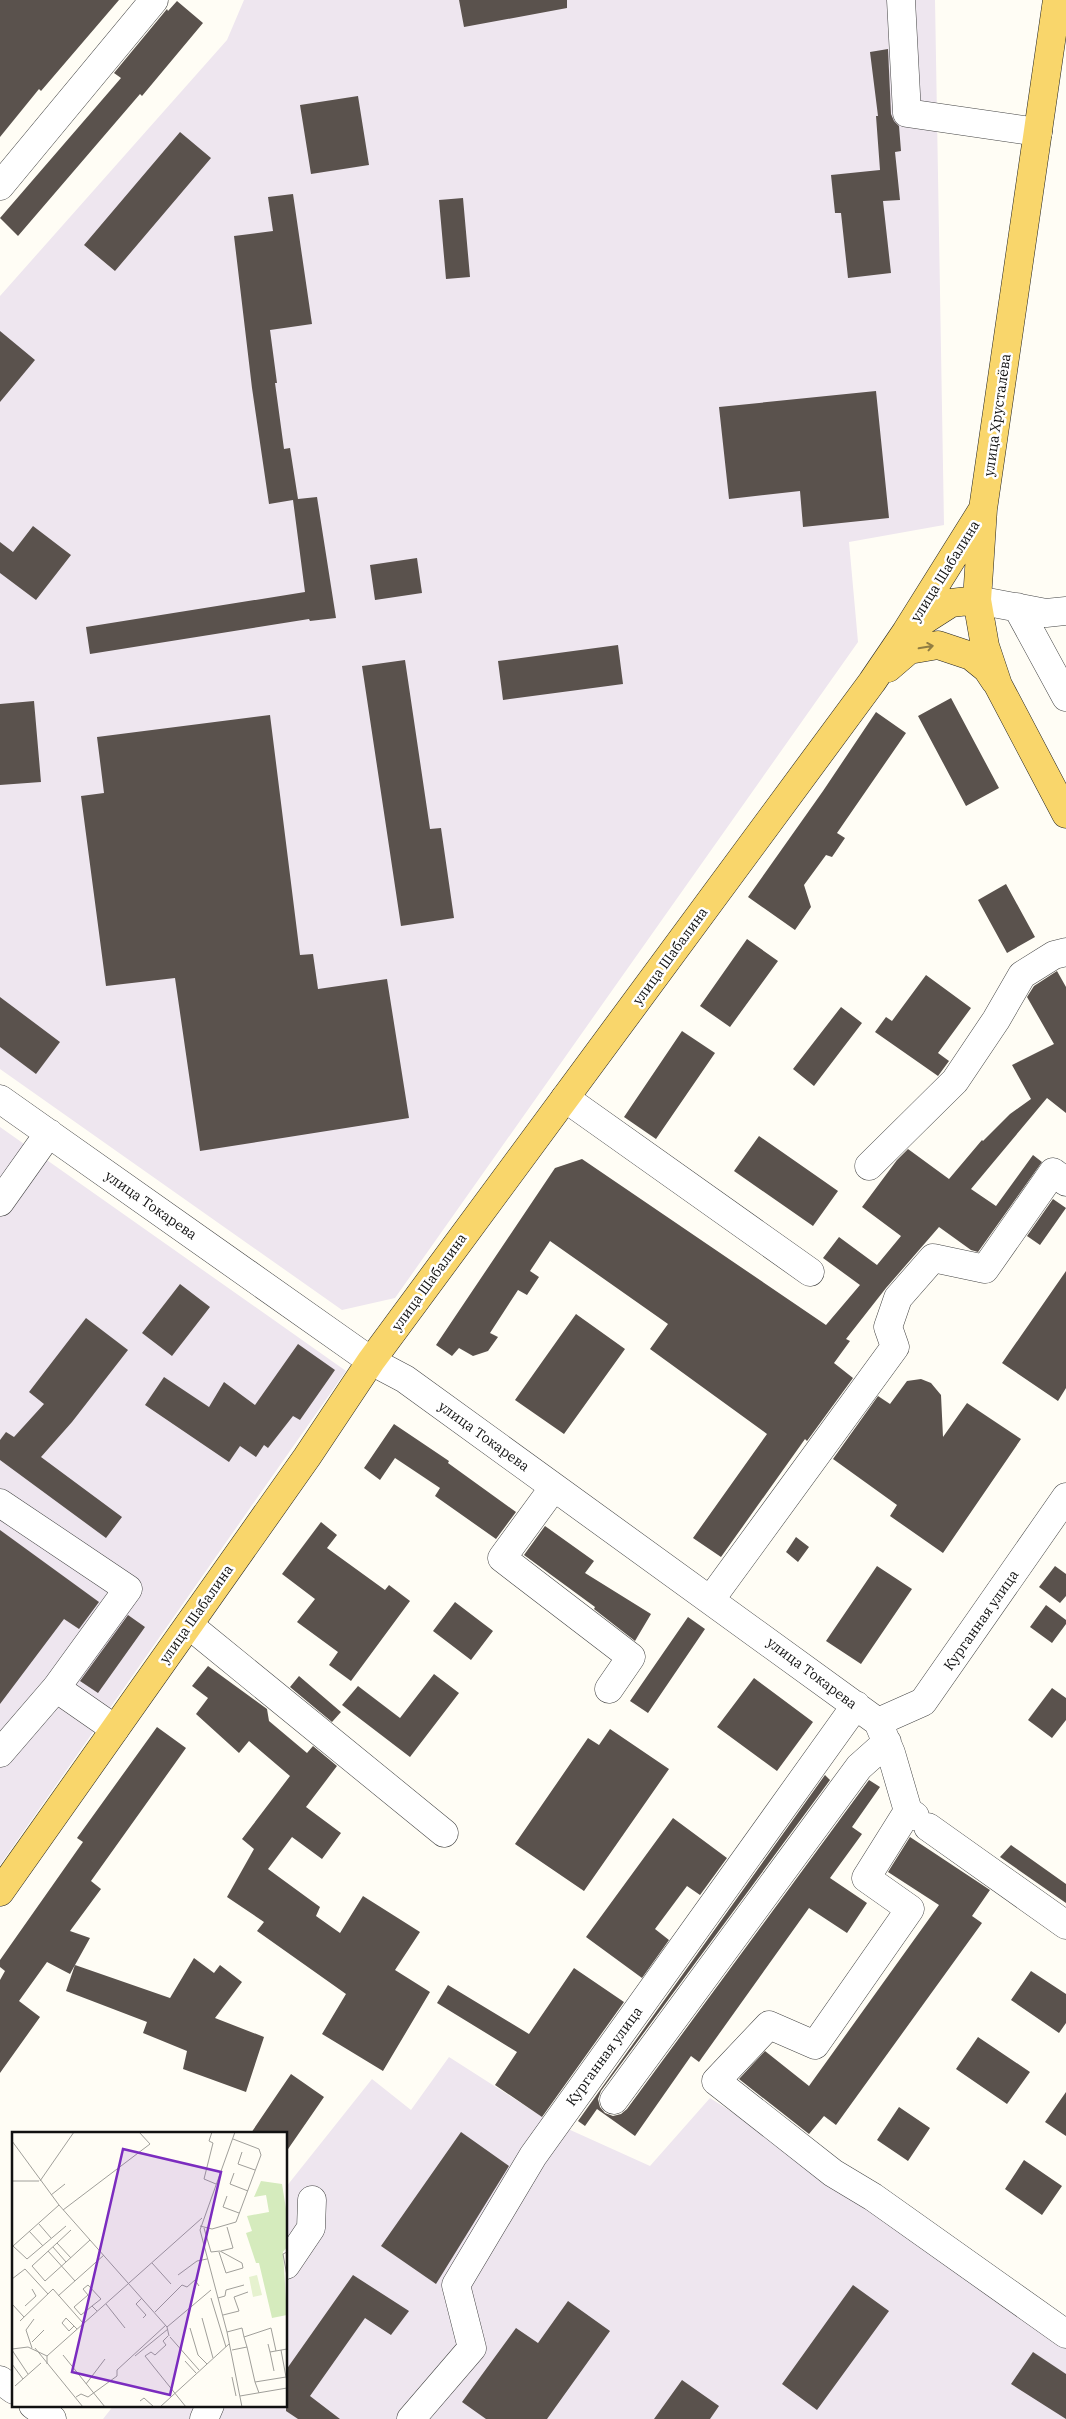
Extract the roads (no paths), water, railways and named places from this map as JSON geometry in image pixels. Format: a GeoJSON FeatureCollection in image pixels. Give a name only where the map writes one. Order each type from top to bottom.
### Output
{"type":"FeatureCollection","features":[{"type":"Feature","properties":{"kind":"main road","name":"улица Хрусталёва"},"geometry":{"type":"LineString","coordinates":[[1057,0],[983,509],[977,600],[985,646],[998,685],[1066,814]]}},
{"type":"Feature","properties":{"kind":"main road","name":"улица Шабалина"},"geometry":{"type":"LineString","coordinates":[[1,1890],[307,1457],[371,1361],[872,682],[906,632],[983,509]]}},
{"type":"Feature","properties":{"kind":"main road","name":"улица Шабалина"},"geometry":{"type":"LineString","coordinates":[[906,632],[951,603],[977,600]]}},
{"type":"Feature","properties":{"kind":"main road","name":"улица Шабалина"},"geometry":{"type":"LineString","coordinates":[[872,682],[909,650],[938,645],[971,656],[987,669],[998,685]]}},
{"type":"Feature","properties":{"kind":"street"},"geometry":{"type":"LineString","coordinates":[[0,186],[154,0]]}},
{"type":"Feature","properties":{"kind":"street"},"geometry":{"type":"LineString","coordinates":[[901,0],[907,113],[1038,132]]}},
{"type":"Feature","properties":{"kind":"street"},"geometry":{"type":"LineString","coordinates":[[977,600],[1046,614],[1066,611]]}},
{"type":"Feature","properties":{"kind":"street"},"geometry":{"type":"LineString","coordinates":[[1018,607],[1066,697]]}},
{"type":"Feature","properties":{"kind":"street"},"geometry":{"type":"LineString","coordinates":[[869,1166],[955,1081],[996,1020],[1022,975],[1054,955],[1066,952]]}},
{"type":"Feature","properties":{"kind":"street"},"geometry":{"type":"LineString","coordinates":[[565,1098],[810,1272]]}},
{"type":"Feature","properties":{"kind":"street","name":"улица Токарева"},"geometry":{"type":"LineString","coordinates":[[0,1099],[371,1361],[405,1378],[856,1706],[883,1732]]}},
{"type":"Feature","properties":{"kind":"street"},"geometry":{"type":"LineString","coordinates":[[0,1202],[49,1133]]}},
{"type":"Feature","properties":{"kind":"street"},"geometry":{"type":"LineString","coordinates":[[711,1599],[894,1347],[888,1327],[898,1298],[934,1258],[985,1268],[1053,1172],[1066,1182]]}},
{"type":"Feature","properties":{"kind":"street"},"geometry":{"type":"LineString","coordinates":[[554,1487],[502,1558],[631,1657],[609,1689]]}},
{"type":"Feature","properties":{"kind":"street","name":"Курганная улица"},"geometry":{"type":"LineString","coordinates":[[614,2100],[860,1767],[883,1732],[924,1702],[1066,1497]]}},
{"type":"Feature","properties":{"kind":"street"},"geometry":{"type":"LineString","coordinates":[[0,1503],[128,1589],[56,1688],[0,1752]]}},
{"type":"Feature","properties":{"kind":"street"},"geometry":{"type":"LineString","coordinates":[[189,1625],[444,1833]]}},
{"type":"Feature","properties":{"kind":"street"},"geometry":{"type":"LineString","coordinates":[[56,1688],[115,1729]]}},
{"type":"Feature","properties":{"kind":"street","name":"Курганная улица"},"geometry":{"type":"LineString","coordinates":[[411,2419],[472,2348],[456,2285],[511,2196],[533,2156],[856,1706]]}},
{"type":"Feature","properties":{"kind":"street"},"geometry":{"type":"LineString","coordinates":[[883,1732],[917,1818],[1066,1924]]}},
{"type":"Feature","properties":{"kind":"street"},"geometry":{"type":"LineString","coordinates":[[917,1818],[866,1878],[910,1909],[814,2045],[769,2025],[716,2080],[833,2173],[873,2197],[1066,2334]]}},
{"type":"Feature","properties":{"kind":"street"},"geometry":{"type":"LineString","coordinates":[[288,2262],[311,2228],[312,2200]]}},
{"type":"Feature","properties":{"kind":"street"},"geometry":{"type":"LineString","coordinates":[[0,2380],[12,2389]]}},
{"type":"Feature","properties":{"kind":"street"},"geometry":{"type":"LineString","coordinates":[[35,2406],[52,2419]]}},
{"type":"Feature","properties":{"kind":"street"},"geometry":{"type":"LineString","coordinates":[[204,2419],[210,2406]]}}]}
